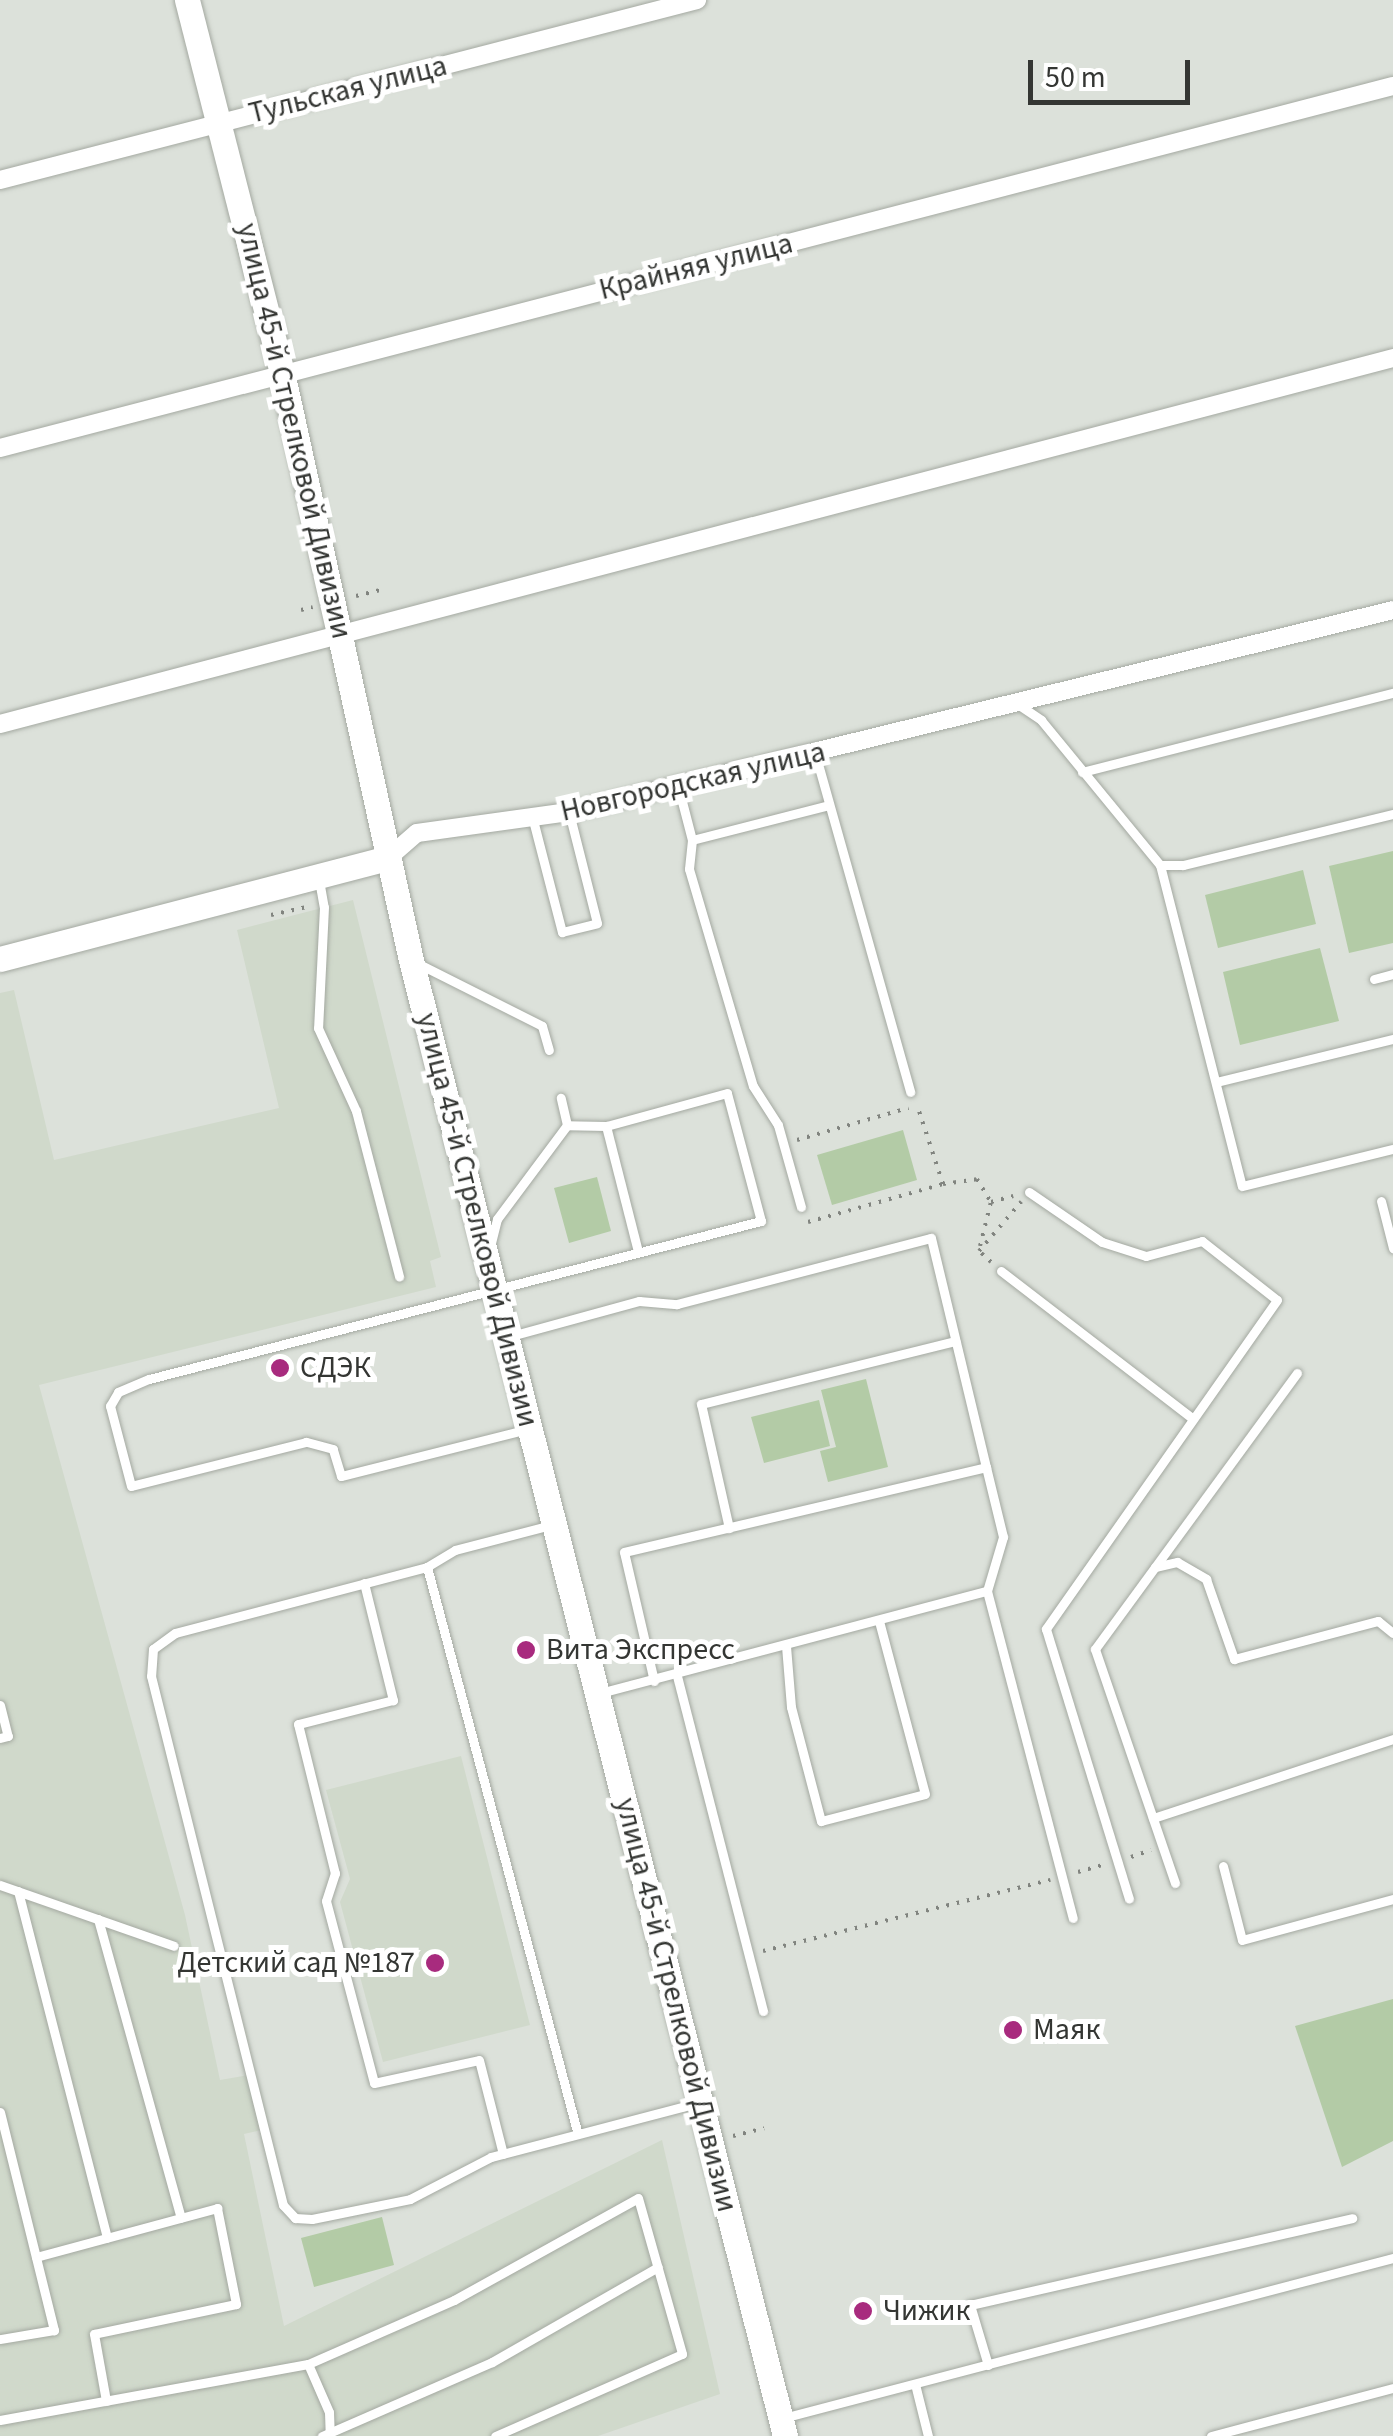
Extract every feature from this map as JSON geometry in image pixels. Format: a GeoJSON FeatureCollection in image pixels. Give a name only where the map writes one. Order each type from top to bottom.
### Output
{"type":"FeatureCollection","features":[{"type":"Feature","properties":{"kind":"main road","name":"улица 45-й Стрелковой Дивизии"},"geometry":{"type":"LineString","coordinates":[[187,0],[282,372],[412,960],[782,2427]]}},
{"type":"Feature","properties":{"kind":"main road","name":"Новгородская улица"},"geometry":{"type":"LineString","coordinates":[[0,959],[321,891],[388,858]]}},
{"type":"Feature","properties":{"kind":"street","name":"Тульская улица"},"geometry":{"type":"LineString","coordinates":[[0,180],[697,0]]}},
{"type":"Feature","properties":{"kind":"street","name":"Крайняя улица"},"geometry":{"type":"LineString","coordinates":[[0,448],[1393,86]]}},
{"type":"Feature","properties":{"kind":"street"},"geometry":{"type":"LineString","coordinates":[[0,724],[1393,358]]}},
{"type":"Feature","properties":{"kind":"street","name":"Новгородская улица"},"geometry":{"type":"LineString","coordinates":[[388,858],[418,833],[569,812],[1393,610]]}},
{"type":"Feature","properties":{"kind":"lane"},"geometry":{"type":"LineString","coordinates":[[1082,772],[1393,694]]}},
{"type":"Feature","properties":{"kind":"lane"},"geometry":{"type":"LineString","coordinates":[[1018,704],[1041,720],[1160,866],[1242,1186],[1393,1149]]}},
{"type":"Feature","properties":{"kind":"lane"},"geometry":{"type":"LineString","coordinates":[[815,753],[910,1092]]}},
{"type":"Feature","properties":{"kind":"lane"},"geometry":{"type":"LineString","coordinates":[[678,786],[692,840],[689,869],[753,1086],[784,1144],[801,1207]]}},
{"type":"Feature","properties":{"kind":"lane"},"geometry":{"type":"LineString","coordinates":[[692,840],[830,805]]}},
{"type":"Feature","properties":{"kind":"lane"},"geometry":{"type":"LineString","coordinates":[[533,820],[562,932],[597,922],[569,812]]}},
{"type":"Feature","properties":{"kind":"lane"},"geometry":{"type":"LineString","coordinates":[[1160,866],[1393,814]]}},
{"type":"Feature","properties":{"kind":"lane"},"geometry":{"type":"LineString","coordinates":[[321,891],[318,1028],[356,1111],[399,1276]]}},
{"type":"Feature","properties":{"kind":"lane"},"geometry":{"type":"LineString","coordinates":[[412,960],[542,1026],[548,1050]]}},
{"type":"Feature","properties":{"kind":"lane"},"geometry":{"type":"LineString","coordinates":[[1374,979],[1393,974]]}},
{"type":"Feature","properties":{"kind":"lane"},"geometry":{"type":"LineString","coordinates":[[1216,1082],[1393,1038]]}},
{"type":"Feature","properties":{"kind":"lane"},"geometry":{"type":"LineString","coordinates":[[530,1428],[341,1476],[333,1449],[306,1442],[131,1486],[110,1406],[118,1392],[149,1379],[762,1221],[727,1094],[606,1126],[566,1125]]}},
{"type":"Feature","properties":{"kind":"lane"},"geometry":{"type":"LineString","coordinates":[[488,1260],[496,1219],[566,1125],[561,1098]]}},
{"type":"Feature","properties":{"kind":"lane"},"geometry":{"type":"LineString","coordinates":[[606,1126],[638,1252]]}},
{"type":"Feature","properties":{"kind":"lane"},"geometry":{"type":"LineString","coordinates":[[1029,1192],[1102,1242],[1146,1256],[1202,1242],[1278,1300],[1046,1628],[1129,1898]]}},
{"type":"Feature","properties":{"kind":"lane"},"geometry":{"type":"LineString","coordinates":[[1380,1201],[1393,1248]]}},
{"type":"Feature","properties":{"kind":"lane"},"geometry":{"type":"LineString","coordinates":[[507,1337],[639,1301],[676,1304],[931,1238],[1003,1537],[986,1591],[1073,1918]]}},
{"type":"Feature","properties":{"kind":"lane"},"geometry":{"type":"LineString","coordinates":[[1001,1272],[1193,1419]]}},
{"type":"Feature","properties":{"kind":"lane"},"geometry":{"type":"LineString","coordinates":[[729,1528],[701,1404],[956,1341]]}},
{"type":"Feature","properties":{"kind":"lane"},"geometry":{"type":"LineString","coordinates":[[1175,1882],[1095,1649],[1297,1373]]}},
{"type":"Feature","properties":{"kind":"lane"},"geometry":{"type":"LineString","coordinates":[[654,1681],[624,1552],[986,1467]]}},
{"type":"Feature","properties":{"kind":"lane"},"geometry":{"type":"LineString","coordinates":[[554,1524],[455,1550],[427,1568],[175,1633],[153,1649],[152,1676],[284,2205],[295,2218],[312,2220],[410,2199],[503,2154],[577,2131],[700,2102]]}},
{"type":"Feature","properties":{"kind":"lane"},"geometry":{"type":"LineString","coordinates":[[1155,1567],[1177,1562],[1206,1579],[1234,1660],[1378,1621],[1393,1634]]}},
{"type":"Feature","properties":{"kind":"lane"},"geometry":{"type":"LineString","coordinates":[[427,1568],[577,2131]]}},
{"type":"Feature","properties":{"kind":"lane"},"geometry":{"type":"LineString","coordinates":[[364,1583],[393,1700],[298,1724],[335,1872],[326,1901],[374,2083],[479,2060],[503,2154]]}},
{"type":"Feature","properties":{"kind":"lane"},"geometry":{"type":"LineString","coordinates":[[597,1694],[677,1676],[986,1591]]}},
{"type":"Feature","properties":{"kind":"lane"},"geometry":{"type":"LineString","coordinates":[[786,1646],[791,1707],[822,1822],[925,1794],[878,1620]]}},
{"type":"Feature","properties":{"kind":"lane"},"geometry":{"type":"LineString","coordinates":[[677,1676],[763,2011]]}},
{"type":"Feature","properties":{"kind":"lane"},"geometry":{"type":"LineString","coordinates":[[0,1705],[8,1736],[0,1738]]}},
{"type":"Feature","properties":{"kind":"lane"},"geometry":{"type":"LineString","coordinates":[[1153,1818],[1393,1739]]}},
{"type":"Feature","properties":{"kind":"lane"},"geometry":{"type":"LineString","coordinates":[[1223,1866],[1242,1940],[1393,1898]]}},
{"type":"Feature","properties":{"kind":"lane"},"geometry":{"type":"LineString","coordinates":[[0,1885],[174,1946]]}},
{"type":"Feature","properties":{"kind":"lane"},"geometry":{"type":"LineString","coordinates":[[18,1891],[107,2238]]}},
{"type":"Feature","properties":{"kind":"lane"},"geometry":{"type":"LineString","coordinates":[[98,1919],[182,2218]]}},
{"type":"Feature","properties":{"kind":"lane"},"geometry":{"type":"LineString","coordinates":[[0,2112],[54,2330],[0,2339]]}},
{"type":"Feature","properties":{"kind":"lane"},"geometry":{"type":"LineString","coordinates":[[0,2420],[308,2364],[454,2300],[638,2198],[682,2354],[495,2436]]}},
{"type":"Feature","properties":{"kind":"lane"},"geometry":{"type":"LineString","coordinates":[[36,2256],[218,2208],[236,2304],[94,2334],[106,2401]]}},
{"type":"Feature","properties":{"kind":"lane"},"geometry":{"type":"LineString","coordinates":[[988,2365],[970,2305],[1352,2218]]}},
{"type":"Feature","properties":{"kind":"lane"},"geometry":{"type":"LineString","coordinates":[[782,2427],[915,2384],[1393,2258]]}},
{"type":"Feature","properties":{"kind":"lane"},"geometry":{"type":"LineString","coordinates":[[308,2364],[329,2412],[327,2435],[492,2362],[658,2267]]}},
{"type":"Feature","properties":{"kind":"lane"},"geometry":{"type":"LineString","coordinates":[[915,2384],[928,2436]]}},
{"type":"Feature","properties":{"kind":"lane"},"geometry":{"type":"LineString","coordinates":[[1211,2436],[1393,2388]]}},
{"type":"Feature","properties":{"kind":"path"},"geometry":{"type":"LineString","coordinates":[[256,918],[321,891]]}},
{"type":"Feature","properties":{"kind":"path"},"geometry":{"type":"LineString","coordinates":[[784,1144],[920,1104],[942,1184]]}},
{"type":"Feature","properties":{"kind":"path"},"geometry":{"type":"LineString","coordinates":[[801,1207],[806,1223],[942,1184],[977,1179],[991,1202],[979,1251]]}},
{"type":"Feature","properties":{"kind":"path"},"geometry":{"type":"LineString","coordinates":[[991,1202],[1029,1192]]}},
{"type":"Feature","properties":{"kind":"path"},"geometry":{"type":"LineString","coordinates":[[979,1251],[1029,1192]]}},
{"type":"Feature","properties":{"kind":"path"},"geometry":{"type":"LineString","coordinates":[[979,1251],[1001,1272]]}},
{"type":"Feature","properties":{"kind":"path"},"geometry":{"type":"LineString","coordinates":[[749,1955],[1062,1876],[1163,1846]]}},
{"type":"Feature","properties":{"kind":"path"},"geometry":{"type":"LineString","coordinates":[[734,2136],[764,2128]]}},
{"type":"Feature","properties":{"kind":"shaded area"},"geometry":{"type":"Polygon","coordinates":[[[353,900],[441,1257],[430,1261],[436,1287],[39,1385],[185,1915],[220,2080],[249,2075],[261,2130],[244,2134],[284,2326],[662,2140],[720,2394],[598,2436],[0,2436],[0,993],[14,990],[54,1160],[279,1108],[237,930],[353,900]]]}},
{"type":"Feature","properties":{"kind":"shaded area","name":"Детский сад №187"},"geometry":{"type":"Polygon","coordinates":[[[461,1756],[530,2025],[383,2062],[340,1902],[350,1879],[326,1790],[461,1756]]]}},
{"type":"Feature","properties":{"kind":"green space"},"geometry":{"type":"Polygon","coordinates":[[[1393,851],[1393,943],[1349,953],[1329,866],[1393,851]]]}},
{"type":"Feature","properties":{"kind":"green space"},"geometry":{"type":"Polygon","coordinates":[[[1303,870],[1316,924],[1218,948],[1205,895],[1303,870]]]}},
{"type":"Feature","properties":{"kind":"green space"},"geometry":{"type":"Polygon","coordinates":[[[1320,948],[1339,1021],[1240,1045],[1223,972],[1320,948]]]}},
{"type":"Feature","properties":{"kind":"green space"},"geometry":{"type":"Polygon","coordinates":[[[903,1130],[917,1180],[832,1205],[817,1155],[903,1130]]]}},
{"type":"Feature","properties":{"kind":"green space"},"geometry":{"type":"Polygon","coordinates":[[[597,1177],[611,1231],[569,1243],[554,1188],[597,1177]]]}},
{"type":"Feature","properties":{"kind":"green space"},"geometry":{"type":"Polygon","coordinates":[[[866,1379],[888,1467],[828,1482],[820,1451],[836,1447],[821,1390],[866,1379]]]}},
{"type":"Feature","properties":{"kind":"green space"},"geometry":{"type":"Polygon","coordinates":[[[819,1400],[830,1446],[764,1463],[751,1417],[819,1400]]]}},
{"type":"Feature","properties":{"kind":"green space"},"geometry":{"type":"Polygon","coordinates":[[[1393,1999],[1393,2141],[1342,2167],[1295,2026],[1393,1999]]]}},
{"type":"Feature","properties":{"kind":"green space"},"geometry":{"type":"Polygon","coordinates":[[[382,2217],[394,2265],[314,2287],[301,2238],[382,2217]]]}},
{"type":"Feature","properties":{"kind":"place","name":"СДЭК"},"geometry":{"type":"Point","coordinates":[280,1368]}},
{"type":"Feature","properties":{"kind":"place","name":"Вита Экспресс"},"geometry":{"type":"Point","coordinates":[526,1650]}},
{"type":"Feature","properties":{"kind":"place","name":"Детский сад №187"},"geometry":{"type":"Point","coordinates":[435,1963]}},
{"type":"Feature","properties":{"kind":"place","name":"Маяк"},"geometry":{"type":"Point","coordinates":[1013,2030]}},
{"type":"Feature","properties":{"kind":"place","name":"Чижик"},"geometry":{"type":"Point","coordinates":[863,2311]}}]}
